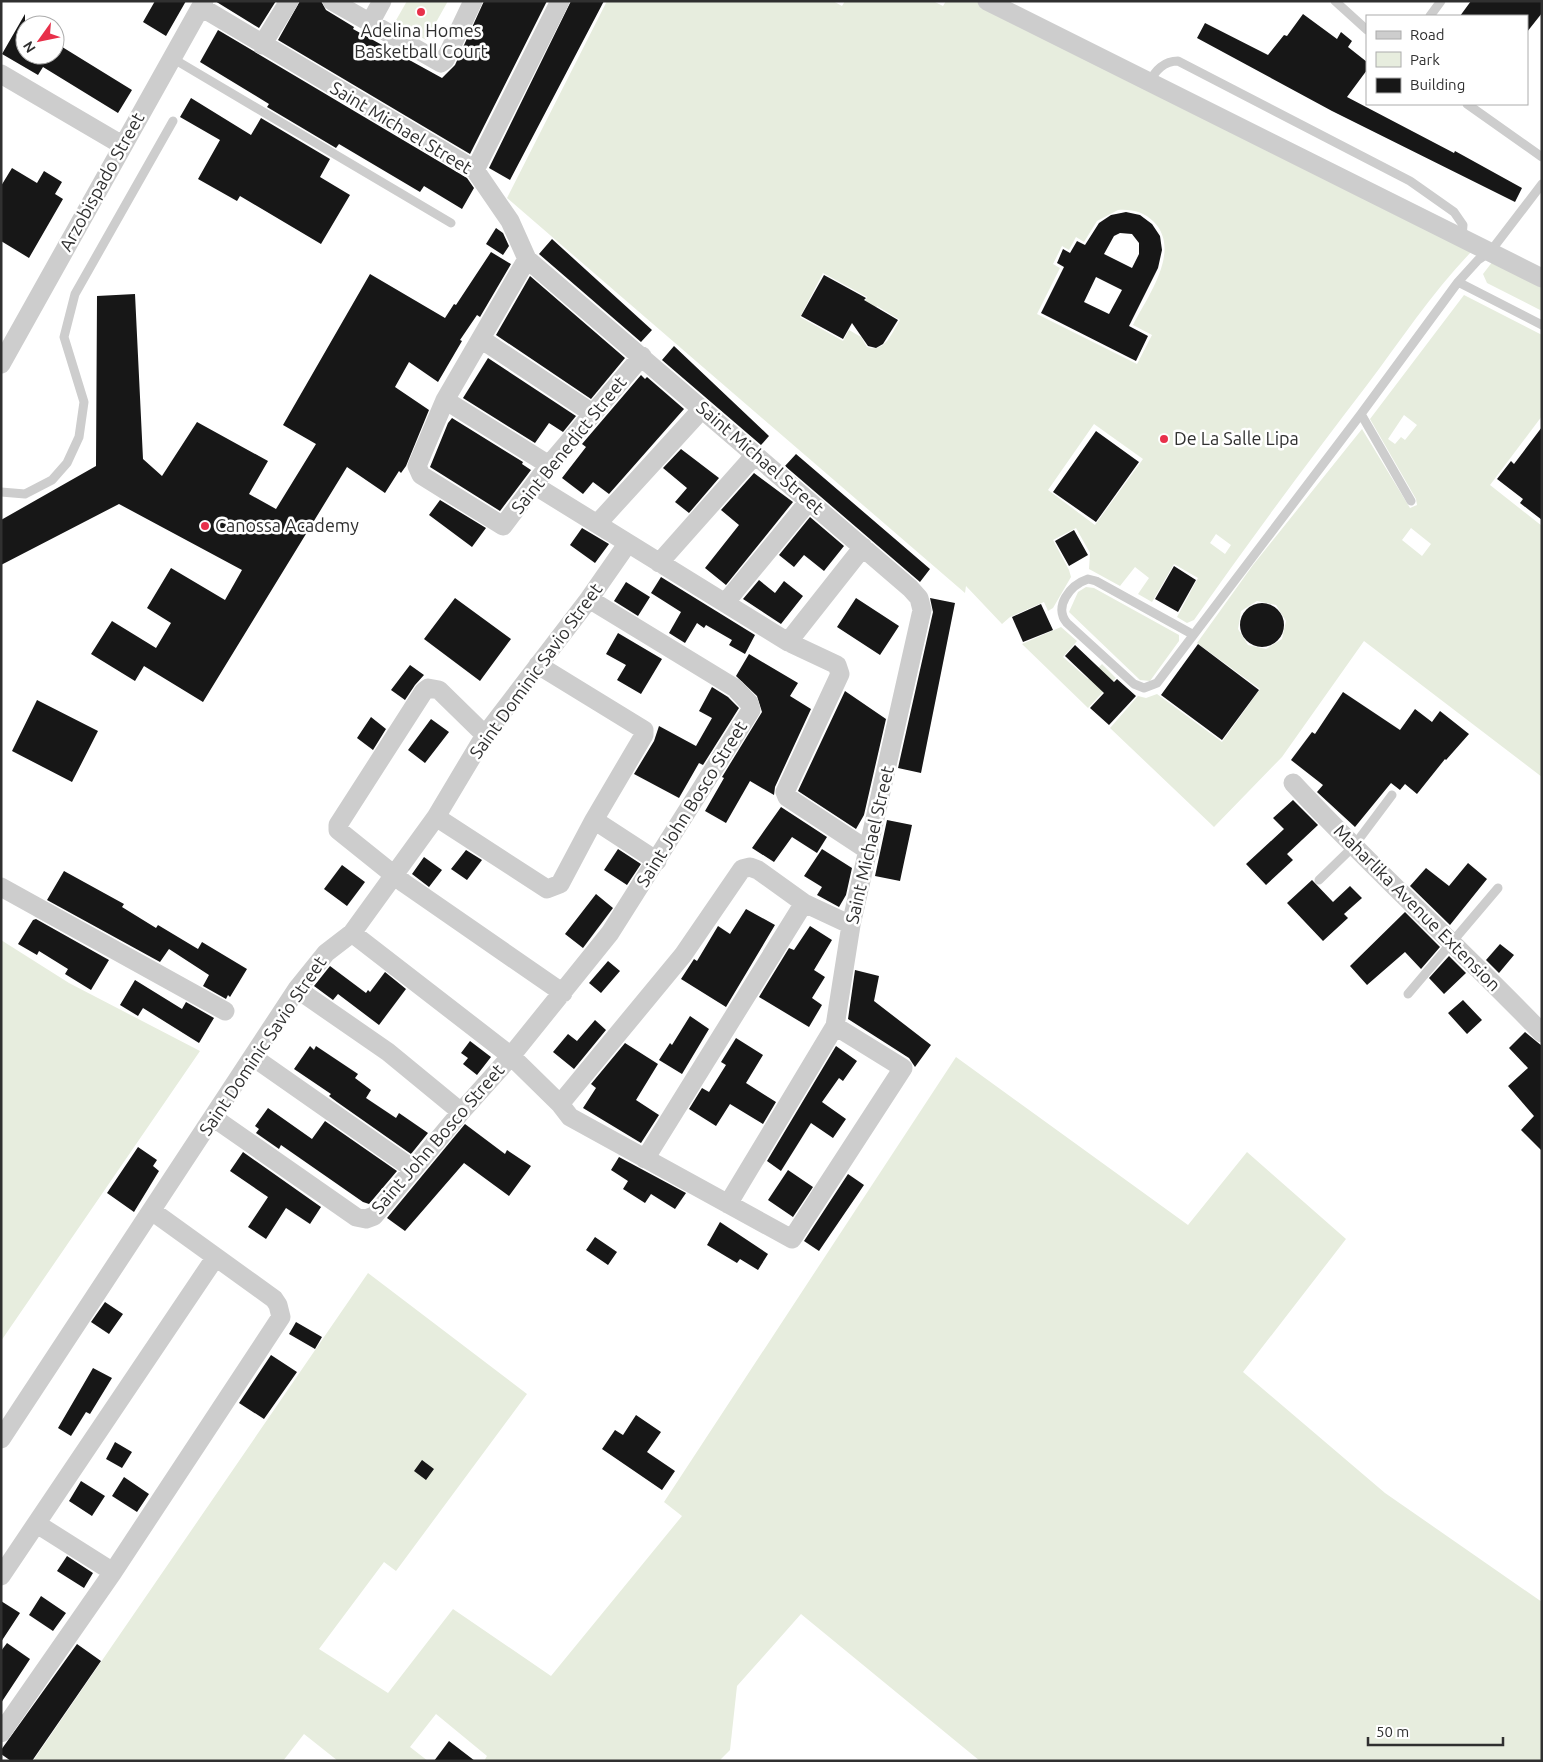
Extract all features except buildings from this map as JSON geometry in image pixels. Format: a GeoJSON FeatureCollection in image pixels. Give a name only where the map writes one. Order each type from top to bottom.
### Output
{"type":"FeatureCollection","features":[{"type":"Feature","properties":{"kind":"street"},"geometry":{"type":"LineString","coordinates":[[262,45],[289,1]]}},
{"type":"Feature","properties":{"kind":"street"},"geometry":{"type":"LineString","coordinates":[[332,1],[441,63],[445,60],[473,1]]}},
{"type":"Feature","properties":{"kind":"street"},"geometry":{"type":"LineString","coordinates":[[370,23],[382,1]]}},
{"type":"Feature","properties":{"kind":"street"},"geometry":{"type":"LineString","coordinates":[[475,170],[560,1]]}},
{"type":"Feature","properties":{"kind":"street"},"geometry":{"type":"LineString","coordinates":[[987,1],[1542,278]]}},
{"type":"Feature","properties":{"kind":"street","name":"Saint Michael Street"},"geometry":{"type":"LineString","coordinates":[[203,3],[262,45],[475,170],[510,221],[527,259],[642,356],[754,456],[863,547],[919,598],[922,610],[851,926],[835,1026]]}},
{"type":"Feature","properties":{"kind":"street","name":"Arzobispado Street"},"geometry":{"type":"LineString","coordinates":[[1,364],[203,3]]}},
{"type":"Feature","properties":{"kind":"street"},"geometry":{"type":"LineString","coordinates":[[1,74],[122,145]]}},
{"type":"Feature","properties":{"kind":"street","name":"Saint Benedict Street"},"geometry":{"type":"LineString","coordinates":[[527,259],[446,400],[417,466],[421,475],[503,526],[549,465],[642,356]]}},
{"type":"Feature","properties":{"kind":"street"},"geometry":{"type":"LineString","coordinates":[[481,339],[592,413]]}},
{"type":"Feature","properties":{"kind":"street"},"geometry":{"type":"LineString","coordinates":[[446,400],[549,465]]}},
{"type":"Feature","properties":{"kind":"street"},"geometry":{"type":"LineString","coordinates":[[597,524],[702,409]]}},
{"type":"Feature","properties":{"kind":"street"},"geometry":{"type":"LineString","coordinates":[[660,563],[754,456]]}},
{"type":"Feature","properties":{"kind":"street"},"geometry":{"type":"LineString","coordinates":[[534,486],[788,642],[837,665],[840,674],[785,790],[785,794],[869,851]]}},
{"type":"Feature","properties":{"kind":"street"},"geometry":{"type":"LineString","coordinates":[[725,603],[809,501]]}},
{"type":"Feature","properties":{"kind":"street","name":"Saint Dominic Savio Street"},"geometry":{"type":"LineString","coordinates":[[1,1439],[214,1118],[297,989],[326,953],[352,933],[436,817],[485,735],[589,599],[628,543]]}},
{"type":"Feature","properties":{"kind":"street"},"geometry":{"type":"LineString","coordinates":[[788,642],[863,547]]}},
{"type":"Feature","properties":{"kind":"street","name":"Saint John Bosco Street"},"geometry":{"type":"LineString","coordinates":[[214,1118],[362,1219],[374,1216],[412,1169],[563,994],[610,934],[751,710],[749,703],[735,688],[589,599]]}},
{"type":"Feature","properties":{"kind":"street"},"geometry":{"type":"LineString","coordinates":[[436,817],[547,889],[560,884],[594,820],[644,735],[644,730],[538,665]]}},
{"type":"Feature","properties":{"kind":"street"},"geometry":{"type":"LineString","coordinates":[[485,735],[439,690],[428,688],[424,691],[337,827],[339,833],[394,874],[563,994]]}},
{"type":"Feature","properties":{"kind":"street","name":"Maharlika Avenue Extension"},"geometry":{"type":"LineString","coordinates":[[1293,783],[1353,847],[1454,942],[1542,1033]]}},
{"type":"Feature","properties":{"kind":"street"},"geometry":{"type":"LineString","coordinates":[[594,820],[657,861]]}},
{"type":"Feature","properties":{"kind":"street"},"geometry":{"type":"LineString","coordinates":[[560,1104],[683,956],[742,869],[750,867],[758,870],[804,903],[851,926]]}},
{"type":"Feature","properties":{"kind":"street"},"geometry":{"type":"LineString","coordinates":[[1,887],[225,1011]]}},
{"type":"Feature","properties":{"kind":"street"},"geometry":{"type":"LineString","coordinates":[[645,1159],[804,903]]}},
{"type":"Feature","properties":{"kind":"street"},"geometry":{"type":"LineString","coordinates":[[352,933],[511,1056]]}},
{"type":"Feature","properties":{"kind":"street"},"geometry":{"type":"LineString","coordinates":[[297,989],[384,1048],[461,1112]]}},
{"type":"Feature","properties":{"kind":"street"},"geometry":{"type":"LineString","coordinates":[[728,1204],[835,1026]]}},
{"type":"Feature","properties":{"kind":"street","name":"Saint John Bosco Street"},"geometry":{"type":"LineString","coordinates":[[511,1056],[560,1104],[570,1117],[792,1239],[903,1068],[835,1026]]}},
{"type":"Feature","properties":{"kind":"street"},"geometry":{"type":"LineString","coordinates":[[253,1057],[412,1169]]}},
{"type":"Feature","properties":{"kind":"street"},"geometry":{"type":"LineString","coordinates":[[1,1733],[113,1572],[280,1322],[281,1312],[274,1299],[152,1211]]}},
{"type":"Feature","properties":{"kind":"street"},"geometry":{"type":"LineString","coordinates":[[2,1574],[215,1258]]}},
{"type":"Feature","properties":{"kind":"street"},"geometry":{"type":"LineString","coordinates":[[37,1524],[113,1572]]}},
{"type":"Feature","properties":{"kind":"lane"},"geometry":{"type":"LineString","coordinates":[[1335,1],[1366,29]]}},
{"type":"Feature","properties":{"kind":"lane"},"geometry":{"type":"LineString","coordinates":[[1431,15],[1441,1]]}},
{"type":"Feature","properties":{"kind":"lane"},"geometry":{"type":"LineString","coordinates":[[172,58],[451,223]]}},
{"type":"Feature","properties":{"kind":"lane"},"geometry":{"type":"LineString","coordinates":[[1150,82],[1156,70],[1166,63],[1178,61],[1410,181],[1454,212],[1463,225],[1462,239]]}},
{"type":"Feature","properties":{"kind":"lane"},"geometry":{"type":"LineString","coordinates":[[1468,105],[1542,157]]}},
{"type":"Feature","properties":{"kind":"lane"},"geometry":{"type":"LineString","coordinates":[[1,492],[24,494],[52,480],[67,463],[80,437],[84,402],[64,337],[75,294],[173,121]]}},
{"type":"Feature","properties":{"kind":"lane"},"geometry":{"type":"LineString","coordinates":[[1192,634],[1096,581],[1088,579],[1072,588],[1062,606],[1062,616],[1067,623],[1134,684],[1144,688],[1157,683],[1192,634],[1361,414],[1458,282],[1478,260],[1490,252],[1542,184]]}},
{"type":"Feature","properties":{"kind":"lane"},"geometry":{"type":"LineString","coordinates":[[1458,282],[1542,324]]}},
{"type":"Feature","properties":{"kind":"lane"},"geometry":{"type":"LineString","coordinates":[[1361,414],[1411,501]]}},
{"type":"Feature","properties":{"kind":"lane"},"geometry":{"type":"LineString","coordinates":[[1320,880],[1353,847],[1392,795]]}},
{"type":"Feature","properties":{"kind":"lane"},"geometry":{"type":"LineString","coordinates":[[1408,994],[1498,888]]}},
{"type":"Feature","properties":{"kind":"green space","name":"Adelina Homes Basketball Court"},"geometry":{"type":"Polygon","coordinates":[[[407,1],[448,1],[426,40],[395,22],[407,1]]]}},
{"type":"Feature","properties":{"kind":"green space","name":"De La Salle Lipa"},"geometry":{"type":"Polygon","coordinates":[[[607,1],[833,1],[842,6],[845,1],[933,1],[943,6],[946,1],[977,1],[1472,251],[1444,282],[1418,316],[1279,501],[1194,620],[1187,623],[1177,617],[1198,578],[1174,564],[1152,602],[1138,594],[1149,578],[1135,567],[1120,586],[1089,569],[1090,553],[1076,528],[1053,540],[1071,577],[1053,608],[1048,611],[1044,602],[1010,617],[1002,624],[966,586],[965,593],[507,198],[607,1]],[[1118,210],[1097,221],[1084,242],[1076,237],[1069,250],[1062,246],[1053,264],[1060,268],[1037,314],[1137,364],[1152,335],[1133,325],[1159,274],[1165,246],[1162,234],[1150,219],[1142,214],[1128,210],[1118,210]],[[823,273],[800,317],[843,341],[849,330],[861,337],[867,347],[873,348],[883,345],[887,341],[900,320],[877,306],[869,318],[859,313],[867,297],[823,273]],[[1094,424],[1048,490],[1095,525],[1143,459],[1094,424]],[[1216,534],[1210,543],[1225,554],[1231,545],[1216,534]]]}},
{"type":"Feature","properties":{"kind":"green space"},"geometry":{"type":"Polygon","coordinates":[[[1493,261],[1542,286],[1542,311],[1487,283],[1483,274],[1493,261]]]}},
{"type":"Feature","properties":{"kind":"green space"},"geometry":{"type":"Polygon","coordinates":[[[1464,295],[1542,335],[1542,416],[1490,485],[1542,526],[1542,777],[1364,641],[1282,757],[1214,827],[1110,728],[1138,696],[1146,698],[1157,694],[1222,742],[1260,689],[1197,643],[1253,565],[1362,429],[1410,508],[1417,505],[1416,499],[1370,419],[1464,295]],[[1404,415],[1388,439],[1395,444],[1401,437],[1405,440],[1417,425],[1404,415]],[[1411,528],[1402,540],[1422,556],[1431,544],[1411,528]],[[1257,601],[1241,611],[1238,629],[1248,645],[1266,649],[1282,639],[1286,621],[1276,605],[1257,601]]]}},
{"type":"Feature","properties":{"kind":"green space"},"geometry":{"type":"Polygon","coordinates":[[[1086,587],[1094,588],[1179,635],[1179,641],[1150,681],[1140,680],[1069,612],[1078,592],[1086,587]]]}},
{"type":"Feature","properties":{"kind":"green space"},"geometry":{"type":"Polygon","coordinates":[[[1061,627],[1077,641],[1063,657],[1088,679],[1102,664],[1116,678],[1088,708],[1022,644],[1061,627]]]}},
{"type":"Feature","properties":{"kind":"green space"},"geometry":{"type":"Polygon","coordinates":[[[1,940],[69,983],[200,1051],[1,1341],[1,940]]]}},
{"type":"Feature","properties":{"kind":"green space"},"geometry":{"type":"Polygon","coordinates":[[[956,1057],[1188,1225],[1247,1152],[1346,1239],[1243,1372],[1385,1493],[1542,1602],[1542,1761],[980,1761],[801,1614],[737,1686],[730,1750],[719,1761],[484,1761],[487,1756],[436,1714],[410,1747],[428,1761],[338,1761],[304,1734],[283,1761],[33,1761],[368,1273],[527,1394],[396,1571],[384,1562],[319,1649],[388,1693],[453,1609],[551,1676],[682,1516],[664,1502],[956,1057]]]}},
{"type":"Feature","properties":{"kind":"place","name":"Adelina Homes Basketball Court"},"geometry":{"type":"Point","coordinates":[421,12]}},
{"type":"Feature","properties":{"kind":"place","name":"De La Salle Lipa"},"geometry":{"type":"Point","coordinates":[1164,439]}},
{"type":"Feature","properties":{"kind":"place","name":"Canossa Academy"},"geometry":{"type":"Point","coordinates":[205,526]}}]}
